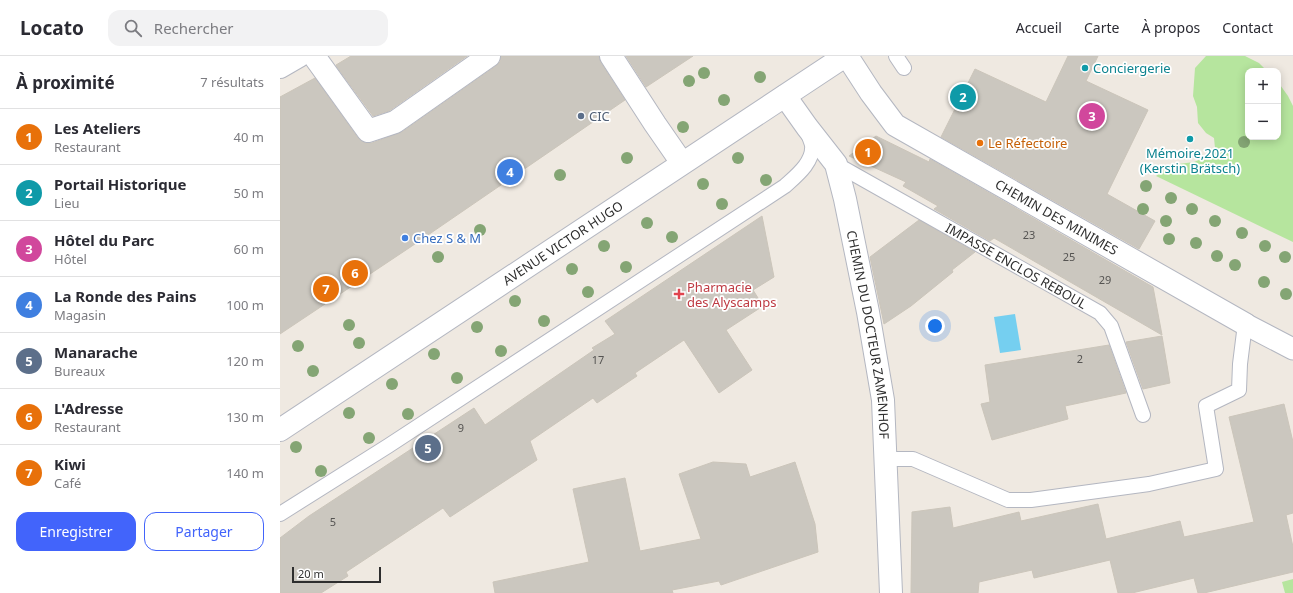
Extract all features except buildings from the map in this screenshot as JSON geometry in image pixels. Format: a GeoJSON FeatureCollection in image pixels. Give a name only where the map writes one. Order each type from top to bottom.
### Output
{"type":"FeatureCollection","features":[{"type":"Feature","properties":{"kind":"street"},"geometry":{"type":"LineString","coordinates":[[280,67],[299,56]]}},
{"type":"Feature","properties":{"kind":"street"},"geometry":{"type":"LineString","coordinates":[[314,56],[368,132],[395,122],[489,56]]}},
{"type":"Feature","properties":{"kind":"street"},"geometry":{"type":"LineString","coordinates":[[611,56],[682,163]]}},
{"type":"Feature","properties":{"kind":"street","name":"AVENUE VICTOR HUGO"},"geometry":{"type":"LineString","coordinates":[[280,430],[846,56]]}},
{"type":"Feature","properties":{"kind":"street","name":"CHEMIN DES MINIMES"},"geometry":{"type":"LineString","coordinates":[[846,56],[895,125],[1245,324],[1293,349]]}},
{"type":"Feature","properties":{"kind":"street","name":"CHEMIN DU DOCTEUR ZAMENHOF"},"geometry":{"type":"LineString","coordinates":[[784,96],[836,164],[845,199],[868,312],[882,393],[891,593]]}},
{"type":"Feature","properties":{"kind":"lane"},"geometry":{"type":"LineString","coordinates":[[280,514],[394,442],[785,186],[803,168],[810,158],[812,146],[807,127]]}},
{"type":"Feature","properties":{"kind":"lane","name":"IMPASSE ENCLOS REBOUL"},"geometry":{"type":"LineString","coordinates":[[836,164],[1100,313],[1111,326],[1143,415]]}},
{"type":"Feature","properties":{"kind":"lane"},"geometry":{"type":"LineString","coordinates":[[886,459],[913,459],[1008,500],[1031,500],[1149,484],[1216,469],[1206,406],[1239,390],[1240,364],[1245,324]]}},
{"type":"Feature","properties":{"kind":"green space"},"geometry":{"type":"Polygon","coordinates":[[[1206,56],[1245,56],[1259,63],[1264,68],[1245,68],[1245,140],[1281,140],[1281,86],[1288,96],[1293,106],[1293,242],[1156,176],[1171,165],[1194,162],[1211,155],[1215,148],[1214,138],[1206,133],[1198,123],[1197,107],[1193,96],[1195,68],[1206,56]]]}},
{"type":"Feature","properties":{"kind":"green space"},"geometry":{"type":"Polygon","coordinates":[[[1293,579],[1293,593],[1285,593],[1282,582],[1293,579]]]}},
{"type":"Feature","properties":{"kind":"water"},"geometry":{"type":"Polygon","coordinates":[[[1015,314],[1021,350],[1000,353],[994,317],[1015,314]]]}},
{"type":"Feature","properties":{"kind":"place","name":"Conciergerie"},"geometry":{"type":"Point","coordinates":[1085,68]}},
{"type":"Feature","properties":{"kind":"place","name":"Portail Historique"},"geometry":{"type":"Point","coordinates":[963,97]}},
{"type":"Feature","properties":{"kind":"place","name":"CIC"},"geometry":{"type":"Point","coordinates":[581,116]}},
{"type":"Feature","properties":{"kind":"place","name":"Hôtel du Parc"},"geometry":{"type":"Point","coordinates":[1092,116]}},
{"type":"Feature","properties":{"kind":"place","name":"Mémoire,2021 (Kerstin Brätsch)"},"geometry":{"type":"Point","coordinates":[1190,139]}},
{"type":"Feature","properties":{"kind":"place","name":"Le Réfectoire"},"geometry":{"type":"Point","coordinates":[980,143]}},
{"type":"Feature","properties":{"kind":"place","name":"Les Ateliers"},"geometry":{"type":"Point","coordinates":[868,152]}},
{"type":"Feature","properties":{"kind":"place","name":"La Ronde des Pains"},"geometry":{"type":"Point","coordinates":[510,172]}},
{"type":"Feature","properties":{"kind":"place","name":"Chez S & M"},"geometry":{"type":"Point","coordinates":[405,238]}},
{"type":"Feature","properties":{"kind":"place","name":"L'Adresse"},"geometry":{"type":"Point","coordinates":[355,273]}},
{"type":"Feature","properties":{"kind":"place","name":"Kiwi"},"geometry":{"type":"Point","coordinates":[326,289]}},
{"type":"Feature","properties":{"kind":"place","name":"Pharmacie des Alyscamps"},"geometry":{"type":"Point","coordinates":[679,294]}},
{"type":"Feature","properties":{"kind":"place","name":"Manarache"},"geometry":{"type":"Point","coordinates":[428,448]}}]}
